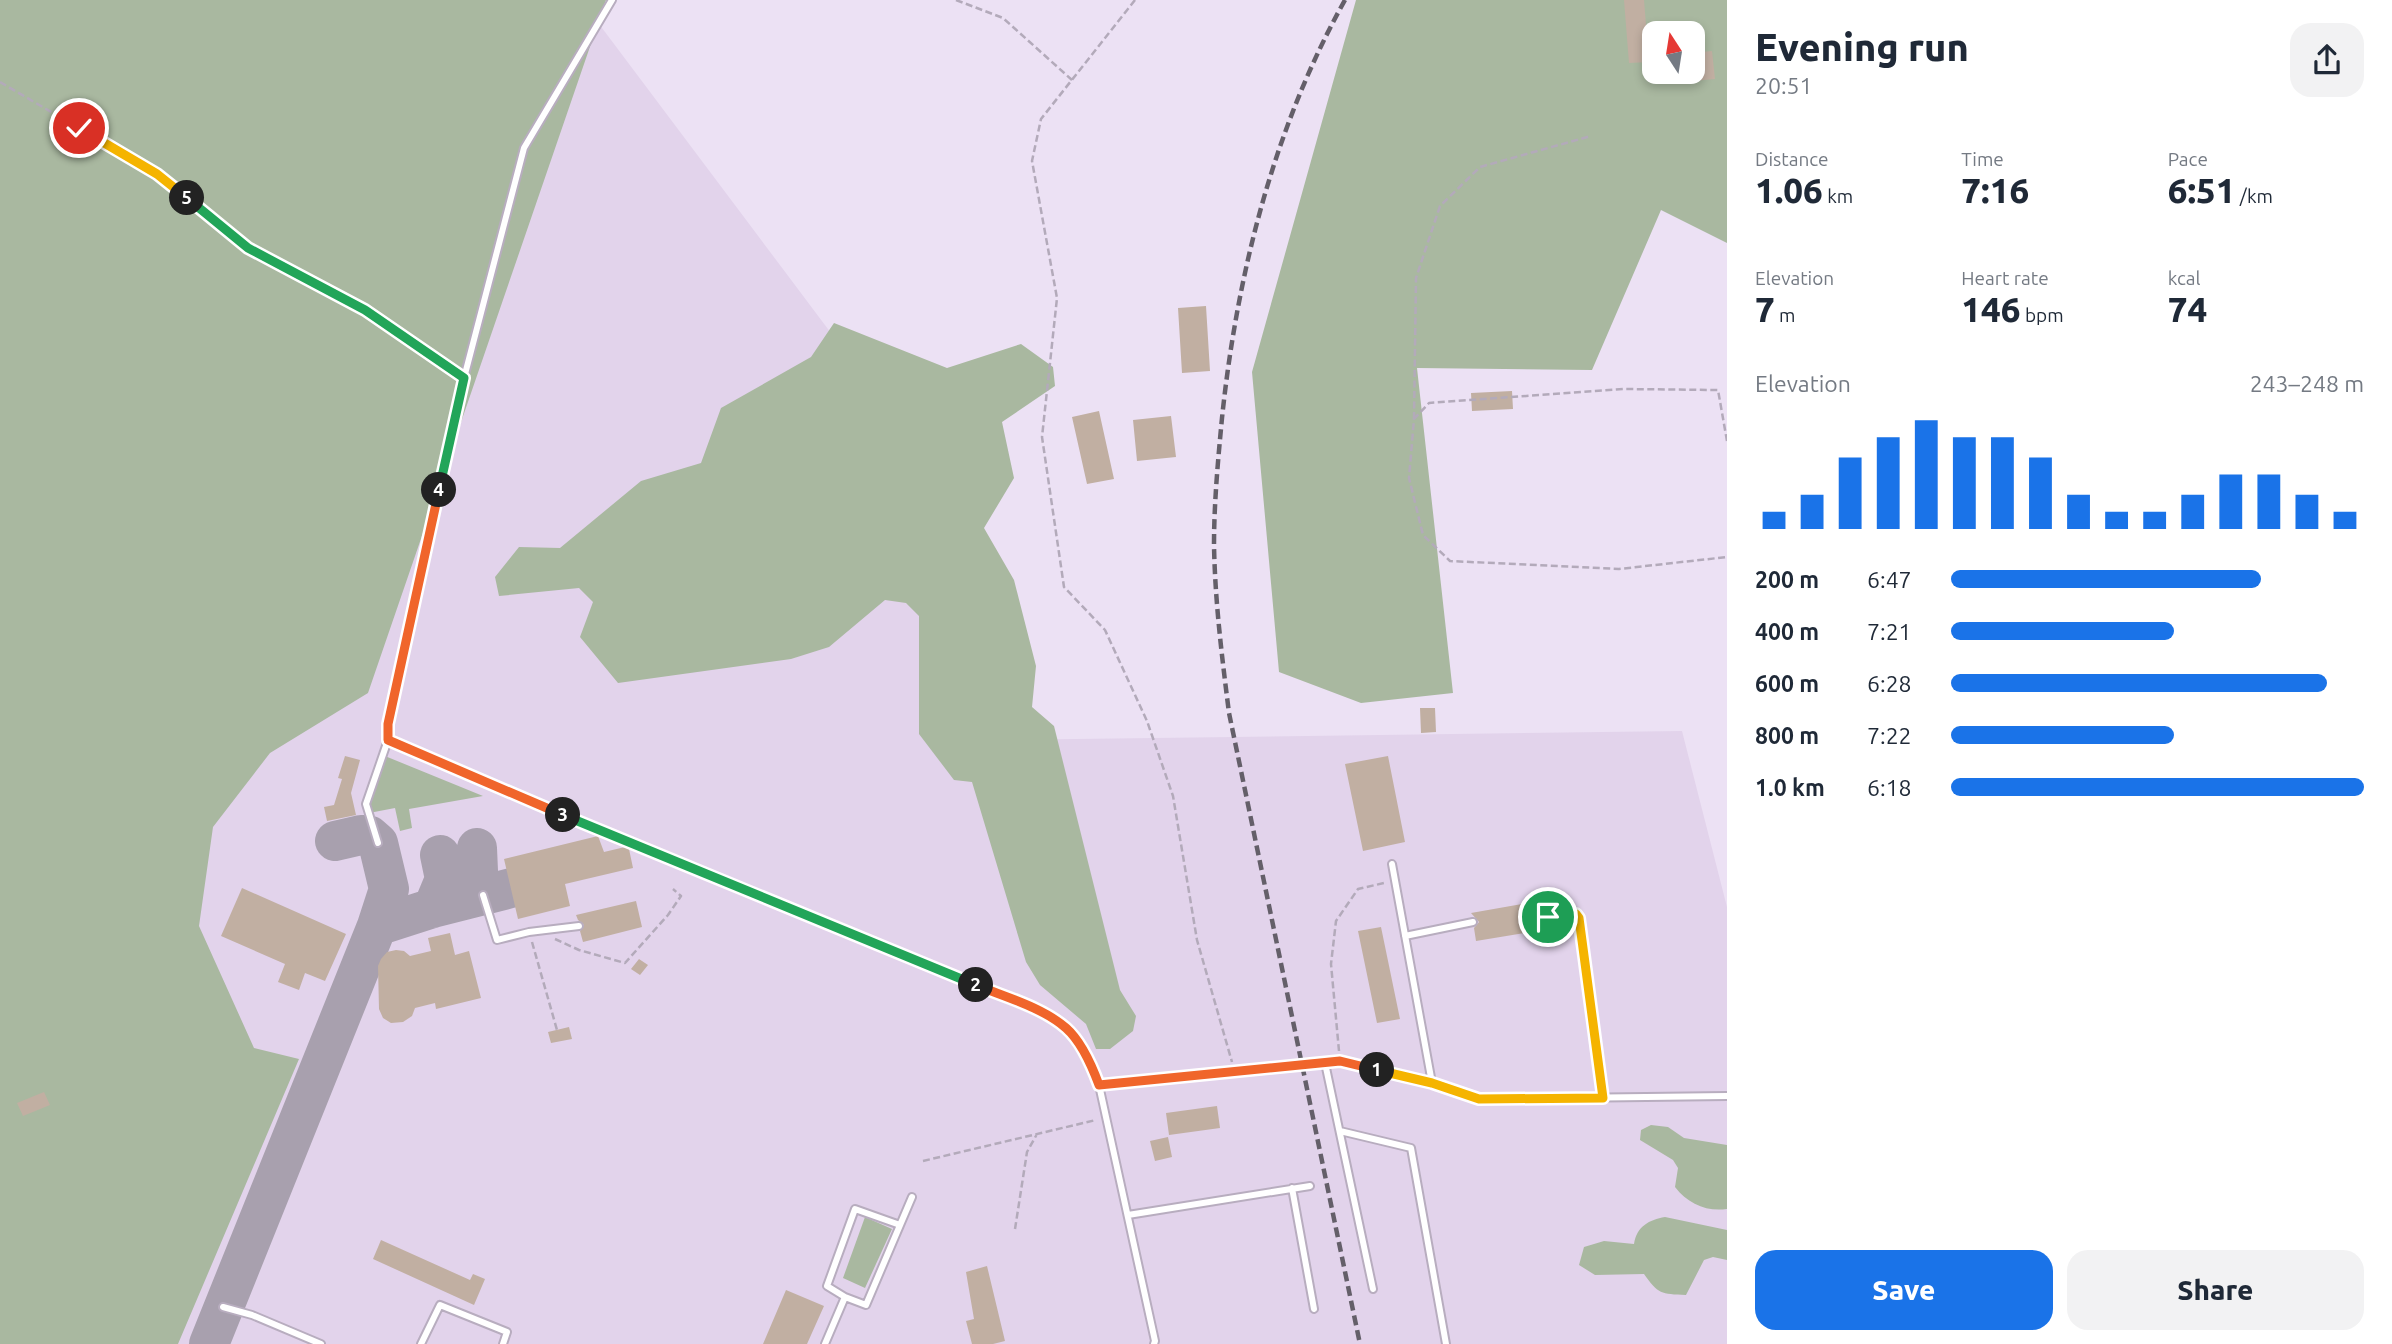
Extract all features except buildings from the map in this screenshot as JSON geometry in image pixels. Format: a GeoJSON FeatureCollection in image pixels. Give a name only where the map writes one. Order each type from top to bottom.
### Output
{"type":"FeatureCollection","features":[{"type":"Feature","properties":{"kind":"lane"},"geometry":{"type":"LineString","coordinates":[[378,843],[366,804],[388,740],[388,724],[464,378],[524,148],[612,0]]}},
{"type":"Feature","properties":{"kind":"lane"},"geometry":{"type":"LineString","coordinates":[[388,740],[693,870],[1038,1011],[1067,1028],[1093,1068],[1099,1085],[1154,1344]]}},
{"type":"Feature","properties":{"kind":"lane"},"geometry":{"type":"LineString","coordinates":[[1392,864],[1432,1083]]}},
{"type":"Feature","properties":{"kind":"lane"},"geometry":{"type":"LineString","coordinates":[[483,895],[497,940],[529,932],[579,926]]}},
{"type":"Feature","properties":{"kind":"lane"},"geometry":{"type":"LineString","coordinates":[[1548,917],[1569,913],[1576,914],[1579,918],[1603,1098]]}},
{"type":"Feature","properties":{"kind":"lane"},"geometry":{"type":"LineString","coordinates":[[1405,936],[1473,922]]}},
{"type":"Feature","properties":{"kind":"lane"},"geometry":{"type":"LineString","coordinates":[[1099,1085],[1340,1061],[1432,1083],[1479,1099],[1727,1096]]}},
{"type":"Feature","properties":{"kind":"lane"},"geometry":{"type":"LineString","coordinates":[[1325,1063],[1373,1289]]}},
{"type":"Feature","properties":{"kind":"lane"},"geometry":{"type":"LineString","coordinates":[[1340,1131],[1411,1148],[1446,1344]]}},
{"type":"Feature","properties":{"kind":"lane"},"geometry":{"type":"LineString","coordinates":[[1128,1215],[1310,1186]]}},
{"type":"Feature","properties":{"kind":"lane"},"geometry":{"type":"LineString","coordinates":[[1292,1188],[1314,1309]]}},
{"type":"Feature","properties":{"kind":"lane"},"geometry":{"type":"LineString","coordinates":[[900,1225],[855,1209],[827,1286],[866,1305],[912,1197]]}},
{"type":"Feature","properties":{"kind":"lane"},"geometry":{"type":"LineString","coordinates":[[824,1344],[845,1297]]}},
{"type":"Feature","properties":{"kind":"lane"},"geometry":{"type":"LineString","coordinates":[[421,1344],[440,1305],[507,1332],[503,1344]]}},
{"type":"Feature","properties":{"kind":"lane"},"geometry":{"type":"LineString","coordinates":[[223,1307],[252,1315],[321,1344]]}},
{"type":"Feature","properties":{"kind":"path"},"geometry":{"type":"LineString","coordinates":[[956,0],[1003,18],[1072,80]]}},
{"type":"Feature","properties":{"kind":"path"},"geometry":{"type":"LineString","coordinates":[[1135,0],[1041,119],[1032,161],[1057,298],[1042,437],[1064,587],[1105,630],[1147,721],[1173,796],[1197,940],[1235,1072]]}},
{"type":"Feature","properties":{"kind":"path"},"geometry":{"type":"LineString","coordinates":[[0,82],[157,174],[248,248],[365,310],[464,378]]}},
{"type":"Feature","properties":{"kind":"path"},"geometry":{"type":"LineString","coordinates":[[1591,136],[1480,167],[1440,206],[1416,278],[1414,419],[1409,478],[1423,535],[1450,561],[1619,569],[1727,557]]}},
{"type":"Feature","properties":{"kind":"path"},"geometry":{"type":"LineString","coordinates":[[1414,419],[1429,403],[1623,389],[1717,390],[1727,441]]}},
{"type":"Feature","properties":{"kind":"path"},"geometry":{"type":"LineString","coordinates":[[1340,1061],[1331,964],[1336,921],[1358,889],[1395,880]]}},
{"type":"Feature","properties":{"kind":"path"},"geometry":{"type":"LineString","coordinates":[[540,932],[579,950],[625,963],[668,915],[681,896],[673,889]]}},
{"type":"Feature","properties":{"kind":"path"},"geometry":{"type":"LineString","coordinates":[[529,932],[557,1030]]}},
{"type":"Feature","properties":{"kind":"path"},"geometry":{"type":"LineString","coordinates":[[923,1161],[1106,1117]]}},
{"type":"Feature","properties":{"kind":"path"},"geometry":{"type":"LineString","coordinates":[[1015,1229],[1027,1152],[1037,1134]]}},
{"type":"Feature","properties":{"kind":"shaded area"},"geometry":{"type":"Polygon","coordinates":[[[0,0],[581,0],[894,417],[998,740],[1682,731],[1727,907],[1727,1344],[0,1344],[0,0]]]}},
{"type":"Feature","properties":{"kind":"green space"},"geometry":{"type":"Polygon","coordinates":[[[0,0],[606,0],[368,693],[270,753],[213,827],[199,926],[254,1048],[299,1059],[178,1344],[0,1344],[0,0]]]}},
{"type":"Feature","properties":{"kind":"green space"},"geometry":{"type":"Polygon","coordinates":[[[1356,0],[1727,0],[1727,243],[1661,210],[1592,370],[1417,368],[1453,693],[1361,703],[1279,672],[1252,372],[1356,0]]]}},
{"type":"Feature","properties":{"kind":"green space"},"geometry":{"type":"Polygon","coordinates":[[[834,323],[947,368],[1021,344],[1053,367],[1055,386],[1002,422],[1014,478],[984,528],[1014,580],[1036,666],[1032,707],[1054,726],[1120,990],[1136,1016],[1133,1031],[1110,1049],[1096,1049],[1086,1024],[1040,985],[1026,962],[972,782],[954,780],[919,734],[919,616],[906,603],[885,600],[829,647],[791,659],[618,683],[580,637],[593,602],[579,588],[499,596],[495,577],[519,547],[560,548],[641,481],[701,463],[721,408],[811,357],[834,323]]]}},
{"type":"Feature","properties":{"kind":"green space"},"geometry":{"type":"Polygon","coordinates":[[[380,754],[483,796],[409,809],[412,828],[400,831],[395,808],[369,813],[366,799],[380,754]]]}},
{"type":"Feature","properties":{"kind":"green space"},"geometry":{"type":"Polygon","coordinates":[[[1651,1125],[1668,1127],[1684,1138],[1727,1145],[1727,1209],[1705,1208],[1680,1193],[1675,1187],[1678,1168],[1673,1160],[1640,1140],[1641,1130],[1651,1125]]]}},
{"type":"Feature","properties":{"kind":"green space"},"geometry":{"type":"Polygon","coordinates":[[[865,1217],[892,1229],[865,1288],[843,1278],[865,1217]]]}},
{"type":"Feature","properties":{"kind":"green space"},"geometry":{"type":"Polygon","coordinates":[[[1665,1217],[1727,1230],[1727,1260],[1713,1257],[1704,1260],[1686,1295],[1661,1292],[1644,1274],[1595,1275],[1579,1265],[1584,1247],[1604,1241],[1634,1244],[1645,1225],[1665,1217]]]}},
{"type":"Feature","properties":{"kind":"taxiway"},"geometry":{"type":"LineString","coordinates":[[209,1344],[377,926],[389,889],[378,843],[370,836],[361,835],[335,841]]}},
{"type":"Feature","properties":{"kind":"taxiway"},"geometry":{"type":"LineString","coordinates":[[466,899],[478,871],[477,848]]}},
{"type":"Feature","properties":{"kind":"taxiway"},"geometry":{"type":"LineString","coordinates":[[433,908],[445,879],[440,855]]}},
{"type":"Feature","properties":{"kind":"taxiway"},"geometry":{"type":"LineString","coordinates":[[377,926],[511,888]]}},
{"type":"Feature","properties":{"kind":"railway"},"geometry":{"type":"LineString","coordinates":[[1345,0],[1298,99],[1262,203],[1249,256],[1222,418],[1214,545],[1217,608],[1229,713],[1360,1344]]}},
{"type":"Feature","properties":{"kind":"route"},"geometry":{"type":"LineString","coordinates":[[79,128],[157,174],[248,248],[365,310],[464,378],[388,724],[388,740],[693,870],[1038,1011],[1067,1028],[1093,1068],[1099,1085],[1340,1061],[1432,1083],[1479,1099],[1603,1098],[1579,918],[1576,914],[1569,913],[1548,917]]}}]}
